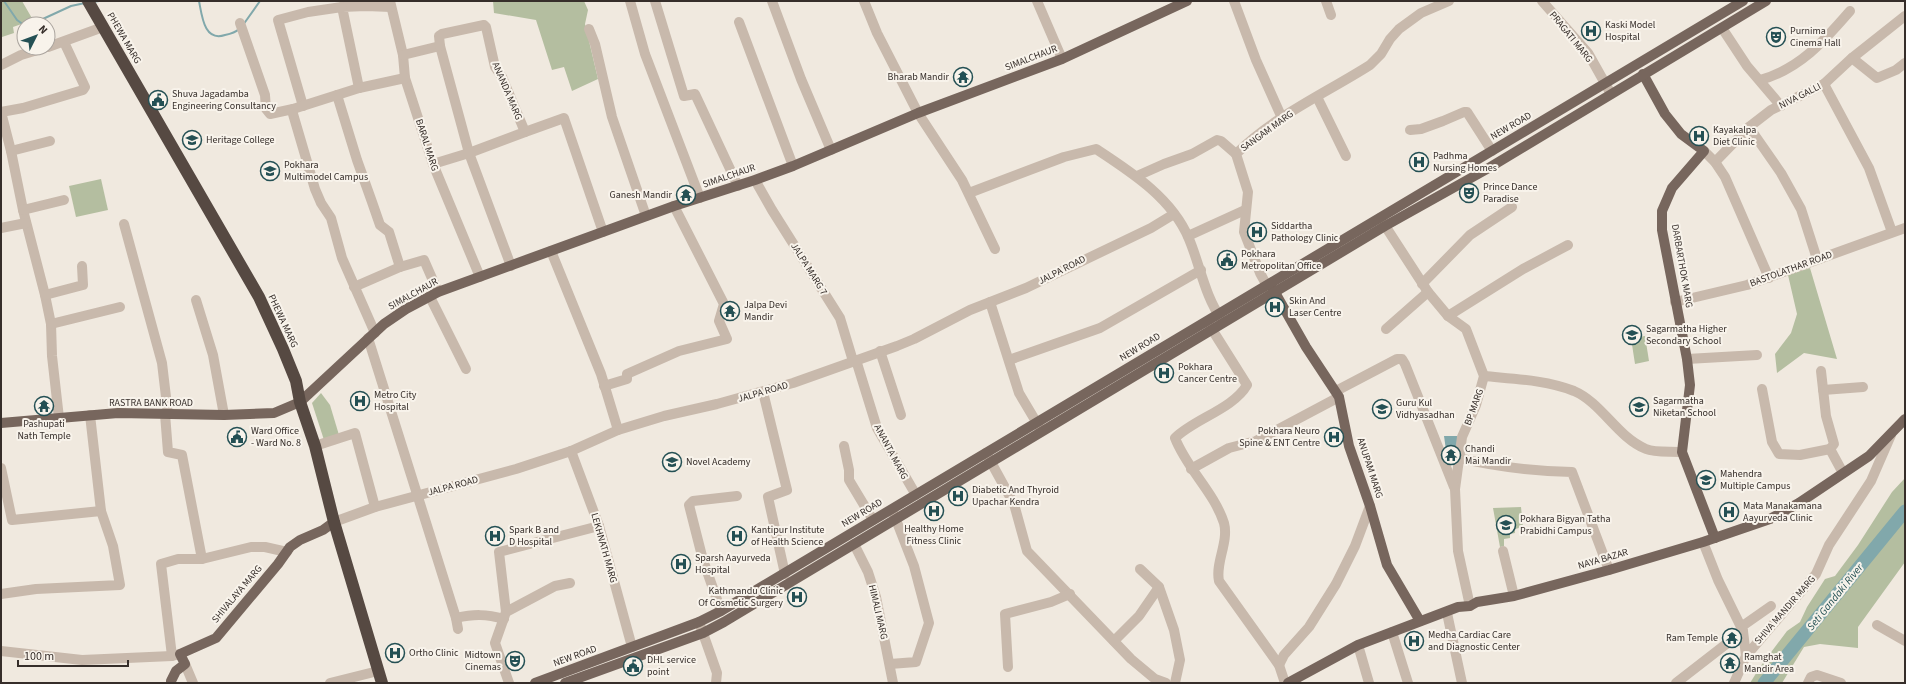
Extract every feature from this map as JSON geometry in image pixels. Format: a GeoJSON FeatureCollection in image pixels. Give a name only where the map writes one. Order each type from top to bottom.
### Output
{"type":"FeatureCollection","features":[{"type":"Feature","properties":{"kind":"highway","name":"PHEWA MARG"},"geometry":{"type":"LineString","coordinates":[[90,4],[272,323],[296,381],[300,402],[315,446],[334,522],[382,683]]}},
{"type":"Feature","properties":{"kind":"main road","name":"SIMALCHAUR"},"geometry":{"type":"LineString","coordinates":[[300,402],[371,336],[406,310],[434,295],[646,216],[756,180],[793,166],[918,113],[1062,59],[1187,1]]}},
{"type":"Feature","properties":{"kind":"main road","name":"NEW ROAD"},"geometry":{"type":"LineString","coordinates":[[535,683],[699,622],[721,611],[1743,1]]}},
{"type":"Feature","properties":{"kind":"main road"},"geometry":{"type":"LineString","coordinates":[[565,683],[702,633],[724,622],[1213,331],[1385,226],[1611,94],[1766,1]]}},
{"type":"Feature","properties":{"kind":"main road"},"geometry":{"type":"LineString","coordinates":[[1643,74],[1665,114],[1682,134],[1704,152]]}},
{"type":"Feature","properties":{"kind":"main road","name":"DARBARTHOK MARG"},"geometry":{"type":"LineString","coordinates":[[1704,152],[1672,188],[1662,211],[1662,230],[1687,359],[1690,384],[1682,452],[1715,538]]}},
{"type":"Feature","properties":{"kind":"main road","name":"ANUPAM MARG"},"geometry":{"type":"LineString","coordinates":[[1268,284],[1306,347],[1337,394],[1349,446],[1370,506],[1387,564],[1420,621]]}},
{"type":"Feature","properties":{"kind":"main road","name":"RASTRA BANK ROAD"},"geometry":{"type":"LineString","coordinates":[[1,424],[118,413],[224,415],[274,413],[300,402]]}},
{"type":"Feature","properties":{"kind":"main road","name":"NAYA BAZAR"},"geometry":{"type":"LineString","coordinates":[[1286,683],[1358,645],[1420,621],[1447,613],[1458,607],[1470,606],[1477,602],[1514,596],[1609,570],[1703,542],[1770,519],[1799,503],[1869,456],[1905,420]]}},
{"type":"Feature","properties":{"kind":"main road","name":"SHIVALAYA MARG"},"geometry":{"type":"LineString","coordinates":[[176,655],[216,638],[290,547],[300,540],[323,530],[334,522]]}},
{"type":"Feature","properties":{"kind":"main road"},"geometry":{"type":"LineString","coordinates":[[171,683],[176,671],[185,664],[176,655]]}},
{"type":"Feature","properties":{"kind":"street"},"geometry":{"type":"LineString","coordinates":[[630,1],[645,54],[700,198]]}},
{"type":"Feature","properties":{"kind":"street"},"geometry":{"type":"LineString","coordinates":[[654,1],[684,96],[696,94],[738,186]]}},
{"type":"Feature","properties":{"kind":"street"},"geometry":{"type":"LineString","coordinates":[[772,1],[801,79],[831,150]]}},
{"type":"Feature","properties":{"kind":"street"},"geometry":{"type":"LineString","coordinates":[[864,1],[878,33],[918,113],[969,193],[995,249]]}},
{"type":"Feature","properties":{"kind":"street"},"geometry":{"type":"LineString","coordinates":[[1037,1],[1062,59]]}},
{"type":"Feature","properties":{"kind":"street"},"geometry":{"type":"LineString","coordinates":[[1234,1],[1256,60],[1282,118]]}},
{"type":"Feature","properties":{"kind":"street"},"geometry":{"type":"LineString","coordinates":[[1326,1],[1331,15]]}},
{"type":"Feature","properties":{"kind":"street","name":"SANGAM MARG"},"geometry":{"type":"LineString","coordinates":[[1268,284],[1260,273],[1244,232],[1248,192],[1236,154],[1245,145],[1282,118],[1370,65],[1381,54],[1398,29],[1421,13],[1449,1]]}},
{"type":"Feature","properties":{"kind":"street","name":"PRAGATI MARG"},"geometry":{"type":"LineString","coordinates":[[1542,1],[1584,49],[1611,94]]}},
{"type":"Feature","properties":{"kind":"street"},"geometry":{"type":"LineString","coordinates":[[390,4],[342,7],[308,12],[278,20],[298,107],[293,114],[315,189],[320,202],[331,218],[342,258],[371,336],[456,618],[458,629]]}},
{"type":"Feature","properties":{"kind":"street","name":"BARAL MARG"},"geometry":{"type":"LineString","coordinates":[[390,4],[403,55],[405,78],[433,164],[480,277]]}},
{"type":"Feature","properties":{"kind":"street"},"geometry":{"type":"LineString","coordinates":[[342,7],[359,88]]}},
{"type":"Feature","properties":{"kind":"street"},"geometry":{"type":"LineString","coordinates":[[1760,80],[1772,77],[1789,68],[1820,46],[1850,11]]}},
{"type":"Feature","properties":{"kind":"street","name":"NIVA GALLI"},"geometry":{"type":"LineString","coordinates":[[1715,162],[1749,127],[1771,110],[1824,84],[1852,58],[1905,16]]}},
{"type":"Feature","properties":{"kind":"street"},"geometry":{"type":"LineString","coordinates":[[739,22],[793,166]]}},
{"type":"Feature","properties":{"kind":"street"},"geometry":{"type":"LineString","coordinates":[[240,23],[265,94],[266,109],[270,114],[359,88],[405,78]]}},
{"type":"Feature","properties":{"kind":"street","name":"ANANDA MARG"},"geometry":{"type":"LineString","coordinates":[[433,164],[469,153],[525,132],[502,77],[494,67],[486,27],[484,25],[442,34],[439,36],[440,46]]}},
{"type":"Feature","properties":{"kind":"street"},"geometry":{"type":"LineString","coordinates":[[56,44],[103,27]]}},
{"type":"Feature","properties":{"kind":"street"},"geometry":{"type":"LineString","coordinates":[[1722,28],[1747,66],[1781,106]]}},
{"type":"Feature","properties":{"kind":"street"},"geometry":{"type":"LineString","coordinates":[[589,29],[612,116],[646,216]]}},
{"type":"Feature","properties":{"kind":"street"},"geometry":{"type":"LineString","coordinates":[[59,418],[52,356],[51,324],[1,112],[44,102],[85,88],[64,42]]}},
{"type":"Feature","properties":{"kind":"street"},"geometry":{"type":"LineString","coordinates":[[403,55],[440,46],[469,153],[511,266]]}},
{"type":"Feature","properties":{"kind":"street"},"geometry":{"type":"LineString","coordinates":[[1,65],[19,56]]}},
{"type":"Feature","properties":{"kind":"street"},"geometry":{"type":"LineString","coordinates":[[1852,58],[1877,78],[1896,70],[1905,63]]}},
{"type":"Feature","properties":{"kind":"street"},"geometry":{"type":"LineString","coordinates":[[1824,84],[1869,168],[1892,232]]}},
{"type":"Feature","properties":{"kind":"street"},"geometry":{"type":"LineString","coordinates":[[337,95],[357,160],[380,225],[389,232],[400,267]]}},
{"type":"Feature","properties":{"kind":"street"},"geometry":{"type":"LineString","coordinates":[[1317,97],[1346,156]]}},
{"type":"Feature","properties":{"kind":"street"},"geometry":{"type":"LineString","coordinates":[[1410,130],[1421,129],[1467,112],[1492,152]]}},
{"type":"Feature","properties":{"kind":"street"},"geometry":{"type":"LineString","coordinates":[[525,132],[564,118],[603,232]]}},
{"type":"Feature","properties":{"kind":"street"},"geometry":{"type":"LineString","coordinates":[[1749,127],[1781,173],[1801,209],[1817,259]]}},
{"type":"Feature","properties":{"kind":"street"},"geometry":{"type":"LineString","coordinates":[[1137,176],[1192,154],[1217,140],[1221,141],[1236,154]]}},
{"type":"Feature","properties":{"kind":"street"},"geometry":{"type":"LineString","coordinates":[[11,151],[50,141]]}},
{"type":"Feature","properties":{"kind":"street"},"geometry":{"type":"LineString","coordinates":[[969,193],[1064,157],[1096,149],[1137,176],[1170,208],[1188,236],[1210,299],[1224,324]]}},
{"type":"Feature","properties":{"kind":"street"},"geometry":{"type":"LineString","coordinates":[[1704,152],[1715,162],[1725,177],[1734,202],[1769,278]]}},
{"type":"Feature","properties":{"kind":"street","name":"JALPA MARG 7"},"geometry":{"type":"LineString","coordinates":[[756,180],[776,217],[840,318],[854,361]]}},
{"type":"Feature","properties":{"kind":"street"},"geometry":{"type":"LineString","coordinates":[[23,210],[64,200]]}},
{"type":"Feature","properties":{"kind":"street"},"geometry":{"type":"LineString","coordinates":[[604,386],[627,379],[627,374],[679,351],[727,339],[719,321],[724,304],[674,206]]}},
{"type":"Feature","properties":{"kind":"street"},"geometry":{"type":"LineString","coordinates":[[1386,329],[1425,288],[1470,235],[1512,207]]}},
{"type":"Feature","properties":{"kind":"street"},"geometry":{"type":"LineString","coordinates":[[1188,236],[1246,210]]}},
{"type":"Feature","properties":{"kind":"street","name":"JALPA ROAD"},"geometry":{"type":"LineString","coordinates":[[334,522],[375,507],[516,469],[571,451],[618,430],[664,416],[763,392],[914,339],[990,302],[1026,288],[1151,228],[1174,214]]}},
{"type":"Feature","properties":{"kind":"street","name":"BP MARG"},"geometry":{"type":"LineString","coordinates":[[1379,217],[1425,288],[1448,316],[1466,329],[1484,376],[1476,405],[1462,437],[1455,490],[1458,551],[1470,606]]}},
{"type":"Feature","properties":{"kind":"street"},"geometry":{"type":"LineString","coordinates":[[1,228],[26,223]]}},
{"type":"Feature","properties":{"kind":"street"},"geometry":{"type":"LineString","coordinates":[[124,224],[162,363],[168,452],[182,455],[202,559]]}},
{"type":"Feature","properties":{"kind":"street","name":"BASTOLATHAR ROAD"},"geometry":{"type":"LineString","coordinates":[[1675,302],[1727,288],[1747,285],[1769,278],[1817,259],[1905,228]]}},
{"type":"Feature","properties":{"kind":"street"},"geometry":{"type":"LineString","coordinates":[[1448,316],[1523,270],[1568,245]]}},
{"type":"Feature","properties":{"kind":"street"},"geometry":{"type":"LineString","coordinates":[[551,251],[604,386],[618,430]]}},
{"type":"Feature","properties":{"kind":"street"},"geometry":{"type":"LineString","coordinates":[[354,287],[400,267],[424,260],[434,295],[466,369]]}},
{"type":"Feature","properties":{"kind":"street"},"geometry":{"type":"LineString","coordinates":[[45,295],[83,285],[82,266]]}},
{"type":"Feature","properties":{"kind":"street"},"geometry":{"type":"LineString","coordinates":[[1009,360],[1100,328],[1201,270]]}},
{"type":"Feature","properties":{"kind":"street"},"geometry":{"type":"LineString","coordinates":[[196,300],[213,355],[224,415]]}},
{"type":"Feature","properties":{"kind":"street"},"geometry":{"type":"LineString","coordinates":[[990,302],[1019,393],[1042,432]]}},
{"type":"Feature","properties":{"kind":"street"},"geometry":{"type":"LineString","coordinates":[[51,324],[120,307]]}},
{"type":"Feature","properties":{"kind":"street"},"geometry":{"type":"LineString","coordinates":[[1207,322],[1247,385],[1244,390],[1226,405],[1175,438],[1191,469],[1218,508],[1224,525],[1224,545],[1218,576],[1219,581],[1279,665],[1286,683]]}},
{"type":"Feature","properties":{"kind":"street"},"geometry":{"type":"LineString","coordinates":[[880,351],[901,415]]}},
{"type":"Feature","properties":{"kind":"street"},"geometry":{"type":"LineString","coordinates":[[1687,359],[1757,355]]}},
{"type":"Feature","properties":{"kind":"street"},"geometry":{"type":"LineString","coordinates":[[1191,469],[1229,448],[1256,441],[1397,359],[1402,359],[1455,490]]}},
{"type":"Feature","properties":{"kind":"street","name":"ANANTA MARG"},"geometry":{"type":"LineString","coordinates":[[854,361],[877,428],[916,495]]}},
{"type":"Feature","properties":{"kind":"street"},"geometry":{"type":"LineString","coordinates":[[1762,389],[1772,442],[1779,454],[1800,455],[1830,449],[1834,444],[1826,416],[1821,372]]}},
{"type":"Feature","properties":{"kind":"street"},"geometry":{"type":"LineString","coordinates":[[1484,376],[1531,380],[1574,391],[1585,398],[1627,436],[1646,449],[1682,452]]}},
{"type":"Feature","properties":{"kind":"street"},"geometry":{"type":"LineString","coordinates":[[1823,390],[1863,386]]}},
{"type":"Feature","properties":{"kind":"street"},"geometry":{"type":"LineString","coordinates":[[763,392],[787,490],[768,496],[785,574]]}},
{"type":"Feature","properties":{"kind":"street"},"geometry":{"type":"LineString","coordinates":[[1,594],[36,590],[120,585],[113,546],[101,512],[90,416]]}},
{"type":"Feature","properties":{"kind":"street"},"geometry":{"type":"LineString","coordinates":[[315,446],[355,433],[375,507]]}},
{"type":"Feature","properties":{"kind":"street","name":"SHIVA MANDIR MARG"},"geometry":{"type":"LineString","coordinates":[[1746,656],[1816,574],[1829,545],[1871,481],[1891,435]]}},
{"type":"Feature","properties":{"kind":"street"},"geometry":{"type":"LineString","coordinates":[[844,446],[849,470],[849,480],[873,520]]}},
{"type":"Feature","properties":{"kind":"street"},"geometry":{"type":"LineString","coordinates":[[1830,449],[1843,473]]}},
{"type":"Feature","properties":{"kind":"street","name":"LEKHNATH MARG"},"geometry":{"type":"LineString","coordinates":[[571,451],[599,526],[632,647]]}},
{"type":"Feature","properties":{"kind":"street"},"geometry":{"type":"LineString","coordinates":[[986,453],[1014,504],[1027,550],[1143,670],[1166,683]]}},
{"type":"Feature","properties":{"kind":"street"},"geometry":{"type":"LineString","coordinates":[[1459,458],[1484,464],[1530,471],[1572,472],[1609,570]]}},
{"type":"Feature","properties":{"kind":"street"},"geometry":{"type":"LineString","coordinates":[[1,468],[12,520],[101,512]]}},
{"type":"Feature","properties":{"kind":"street"},"geometry":{"type":"LineString","coordinates":[[721,611],[703,560],[690,505],[693,501],[737,496]]}},
{"type":"Feature","properties":{"kind":"street"},"geometry":{"type":"LineString","coordinates":[[1279,665],[1284,655],[1309,627],[1336,584],[1355,546],[1370,506]]}},
{"type":"Feature","properties":{"kind":"street"},"geometry":{"type":"LineString","coordinates":[[890,664],[916,662],[929,623],[914,566],[892,509]]}},
{"type":"Feature","properties":{"kind":"street"},"geometry":{"type":"LineString","coordinates":[[509,683],[495,643],[505,615],[499,552],[599,526]]}},
{"type":"Feature","properties":{"kind":"street","name":"SHIVA MANDIR MARG"},"geometry":{"type":"LineString","coordinates":[[1703,542],[1718,580],[1742,629],[1746,656]]}},
{"type":"Feature","properties":{"kind":"street","name":"HIMALI MARG"},"geometry":{"type":"LineString","coordinates":[[854,544],[868,572],[876,597],[893,683]]}},
{"type":"Feature","properties":{"kind":"street"},"geometry":{"type":"LineString","coordinates":[[1,651],[82,660],[176,655],[161,564],[178,559],[202,559],[251,547],[265,547],[287,552]]}},
{"type":"Feature","properties":{"kind":"street"},"geometry":{"type":"LineString","coordinates":[[1503,550],[1514,596]]}},
{"type":"Feature","properties":{"kind":"street"},"geometry":{"type":"LineString","coordinates":[[1140,569],[1159,588],[1178,644],[1180,660],[1176,683]]}},
{"type":"Feature","properties":{"kind":"street"},"geometry":{"type":"LineString","coordinates":[[456,618],[476,614],[505,615],[555,586],[570,583]]}},
{"type":"Feature","properties":{"kind":"street"},"geometry":{"type":"LineString","coordinates":[[1114,641],[1138,616],[1159,588]]}},
{"type":"Feature","properties":{"kind":"street"},"geometry":{"type":"LineString","coordinates":[[1008,667],[1005,614],[1051,602],[1070,594]]}},
{"type":"Feature","properties":{"kind":"street"},"geometry":{"type":"LineString","coordinates":[[1676,683],[1771,606]]}},
{"type":"Feature","properties":{"kind":"street"},"geometry":{"type":"LineString","coordinates":[[1447,613],[1462,683]]}},
{"type":"Feature","properties":{"kind":"street"},"geometry":{"type":"LineString","coordinates":[[699,622],[717,673],[716,683]]}},
{"type":"Feature","properties":{"kind":"street"},"geometry":{"type":"LineString","coordinates":[[1877,625],[1905,641]]}},
{"type":"Feature","properties":{"kind":"street"},"geometry":{"type":"LineString","coordinates":[[1392,632],[1408,683]]}},
{"type":"Feature","properties":{"kind":"street"},"geometry":{"type":"LineString","coordinates":[[1358,645],[1369,683]]}},
{"type":"Feature","properties":{"kind":"street"},"geometry":{"type":"LineString","coordinates":[[1734,683],[1746,656]]}},
{"type":"Feature","properties":{"kind":"street"},"geometry":{"type":"LineString","coordinates":[[185,664],[193,683]]}},
{"type":"Feature","properties":{"kind":"street"},"geometry":{"type":"LineString","coordinates":[[330,683],[378,671]]}},
{"type":"Feature","properties":{"kind":"street"},"geometry":{"type":"LineString","coordinates":[[1808,683],[1811,677],[1817,675],[1841,683]]}},
{"type":"Feature","properties":{"kind":"green space"},"geometry":{"type":"Polygon","coordinates":[[[1,1],[22,1],[31,16],[16,16],[16,26],[13,27],[14,33],[2,37],[1,1]]]}},
{"type":"Feature","properties":{"kind":"green space"},"geometry":{"type":"Polygon","coordinates":[[[493,1],[584,1],[588,10],[585,24],[598,79],[572,91],[564,67],[552,70],[536,20],[494,13],[493,1]]]}},
{"type":"Feature","properties":{"kind":"green space"},"geometry":{"type":"Polygon","coordinates":[[[101,179],[108,210],[76,217],[69,186],[101,179]]]}},
{"type":"Feature","properties":{"kind":"green space"},"geometry":{"type":"Polygon","coordinates":[[[1810,268],[1837,359],[1804,353],[1777,373],[1775,354],[1791,333],[1797,314],[1788,275],[1810,268]]]}},
{"type":"Feature","properties":{"kind":"green space"},"geometry":{"type":"Polygon","coordinates":[[[1645,336],[1649,361],[1635,364],[1631,338],[1645,336]]]}},
{"type":"Feature","properties":{"kind":"green space"},"geometry":{"type":"Polygon","coordinates":[[[321,393],[330,405],[339,435],[324,440],[312,403],[321,393]]]}},
{"type":"Feature","properties":{"kind":"green space"},"geometry":{"type":"Polygon","coordinates":[[[1905,478],[1905,562],[1858,627],[1858,648],[1820,644],[1804,647],[1782,683],[1750,683],[1787,631],[1800,622],[1807,607],[1825,579],[1835,576],[1858,545],[1892,492],[1905,478]]]}},
{"type":"Feature","properties":{"kind":"green space"},"geometry":{"type":"Polygon","coordinates":[[[1521,507],[1523,527],[1515,529],[1515,533],[1510,534],[1510,538],[1504,539],[1504,546],[1500,547],[1493,508],[1521,507]]]}},
{"type":"Feature","properties":{"kind":"water","name":"Chandi Mai Mandir"},"geometry":{"type":"Polygon","coordinates":[[[1444,436],[1459,436],[1454,464],[1448,464],[1444,436]]]}},
{"type":"Feature","properties":{"kind":"waterway"},"geometry":{"type":"LineString","coordinates":[[4,1],[16,19]]}},
{"type":"Feature","properties":{"kind":"waterway"},"geometry":{"type":"LineString","coordinates":[[93,2],[99,1]]}},
{"type":"Feature","properties":{"kind":"waterway"},"geometry":{"type":"LineString","coordinates":[[199,1],[205,26],[212,35],[227,35],[239,29]]}},
{"type":"Feature","properties":{"kind":"waterway"},"geometry":{"type":"LineString","coordinates":[[243,25],[260,1]]}},
{"type":"Feature","properties":{"kind":"waterway"},"geometry":{"type":"LineString","coordinates":[[49,16],[71,6],[85,3]]}},
{"type":"Feature","properties":{"kind":"waterway","name":"Seti Gandaki River"},"geometry":{"type":"LineString","coordinates":[[1764,683],[1905,511]]}},
{"type":"Feature","properties":{"kind":"place","name":"Kaski Model Hospital"},"geometry":{"type":"Point","coordinates":[1591,31]}},
{"type":"Feature","properties":{"kind":"place","name":"Purnima Cinema Hall"},"geometry":{"type":"Point","coordinates":[1776,37]}},
{"type":"Feature","properties":{"kind":"place","name":"Bharab Mandir"},"geometry":{"type":"Point","coordinates":[963,77]}},
{"type":"Feature","properties":{"kind":"place","name":"Shuva Jagadamba Engineering Consultancy"},"geometry":{"type":"Point","coordinates":[158,100]}},
{"type":"Feature","properties":{"kind":"place","name":"Kayakalpa Diet Clinic"},"geometry":{"type":"Point","coordinates":[1699,136]}},
{"type":"Feature","properties":{"kind":"place","name":"Heritage College"},"geometry":{"type":"Point","coordinates":[192,140]}},
{"type":"Feature","properties":{"kind":"place","name":"Padhma Nursing Homes"},"geometry":{"type":"Point","coordinates":[1419,162]}},
{"type":"Feature","properties":{"kind":"place","name":"Pokhara Multimodel Campus"},"geometry":{"type":"Point","coordinates":[270,171]}},
{"type":"Feature","properties":{"kind":"place","name":"Prince Dance Paradise"},"geometry":{"type":"Point","coordinates":[1469,193]}},
{"type":"Feature","properties":{"kind":"place","name":"Ganesh Mandir"},"geometry":{"type":"Point","coordinates":[686,195]}},
{"type":"Feature","properties":{"kind":"place","name":"Siddartha Pathology Clinic"},"geometry":{"type":"Point","coordinates":[1257,232]}},
{"type":"Feature","properties":{"kind":"place","name":"Pokhara Metropolitan Office"},"geometry":{"type":"Point","coordinates":[1227,260]}},
{"type":"Feature","properties":{"kind":"place","name":"Skin And Laser Centre"},"geometry":{"type":"Point","coordinates":[1275,307]}},
{"type":"Feature","properties":{"kind":"place","name":"Jalpa Devi Mandir"},"geometry":{"type":"Point","coordinates":[730,311]}},
{"type":"Feature","properties":{"kind":"place","name":"Sagarmatha Higher Secondary School"},"geometry":{"type":"Point","coordinates":[1632,335]}},
{"type":"Feature","properties":{"kind":"place","name":"Pokhara Cancer Centre"},"geometry":{"type":"Point","coordinates":[1164,373]}},
{"type":"Feature","properties":{"kind":"place","name":"Metro City Hospital"},"geometry":{"type":"Point","coordinates":[360,401]}},
{"type":"Feature","properties":{"kind":"place","name":"Pashupati Nath Temple"},"geometry":{"type":"Point","coordinates":[44,406]}},
{"type":"Feature","properties":{"kind":"place","name":"Sagarmatha Niketan School"},"geometry":{"type":"Point","coordinates":[1639,407]}},
{"type":"Feature","properties":{"kind":"place","name":"Guru Kul Vidhyasadhan"},"geometry":{"type":"Point","coordinates":[1382,409]}},
{"type":"Feature","properties":{"kind":"place","name":"Ward Office - Ward No. 8"},"geometry":{"type":"Point","coordinates":[237,437]}},
{"type":"Feature","properties":{"kind":"place","name":"Pokhara Neuro Spine & ENT Centre"},"geometry":{"type":"Point","coordinates":[1334,437]}},
{"type":"Feature","properties":{"kind":"place","name":"Chandi Mai Mandir"},"geometry":{"type":"Point","coordinates":[1451,455]}},
{"type":"Feature","properties":{"kind":"place","name":"Novel Academy"},"geometry":{"type":"Point","coordinates":[672,462]}},
{"type":"Feature","properties":{"kind":"place","name":"Mahendra Multiple Campus"},"geometry":{"type":"Point","coordinates":[1706,480]}},
{"type":"Feature","properties":{"kind":"place","name":"Diabetic And Thyroid Upachar Kendra"},"geometry":{"type":"Point","coordinates":[958,496]}},
{"type":"Feature","properties":{"kind":"place","name":"Healthy Home Fitness Clinic"},"geometry":{"type":"Point","coordinates":[934,511]}},
{"type":"Feature","properties":{"kind":"place","name":"Mata Manakamana Aayurveda Clinic"},"geometry":{"type":"Point","coordinates":[1729,512]}},
{"type":"Feature","properties":{"kind":"place","name":"Pokhara Bigyan Tatha Prabidhi Campus"},"geometry":{"type":"Point","coordinates":[1506,525]}},
{"type":"Feature","properties":{"kind":"place","name":"Spark B and D Hospital"},"geometry":{"type":"Point","coordinates":[495,536]}},
{"type":"Feature","properties":{"kind":"place","name":"Kantipur Institute of Health Science"},"geometry":{"type":"Point","coordinates":[737,536]}},
{"type":"Feature","properties":{"kind":"place","name":"Sparsh Aayurveda Hospital"},"geometry":{"type":"Point","coordinates":[681,564]}},
{"type":"Feature","properties":{"kind":"place","name":"Kathmandu Clinic Of Cosmetic Surgery"},"geometry":{"type":"Point","coordinates":[797,597]}},
{"type":"Feature","properties":{"kind":"place","name":"Ram Temple"},"geometry":{"type":"Point","coordinates":[1732,638]}},
{"type":"Feature","properties":{"kind":"place","name":"Medha Cardiac Care and Diagnostic Center"},"geometry":{"type":"Point","coordinates":[1414,641]}},
{"type":"Feature","properties":{"kind":"place","name":"Ortho Clinic"},"geometry":{"type":"Point","coordinates":[395,653]}},
{"type":"Feature","properties":{"kind":"place","name":"Midtown Cinemas"},"geometry":{"type":"Point","coordinates":[515,661]}},
{"type":"Feature","properties":{"kind":"place","name":"Ramghat Mandir Area"},"geometry":{"type":"Point","coordinates":[1730,663]}},
{"type":"Feature","properties":{"kind":"place","name":"DHL service point"},"geometry":{"type":"Point","coordinates":[633,666]}}]}
